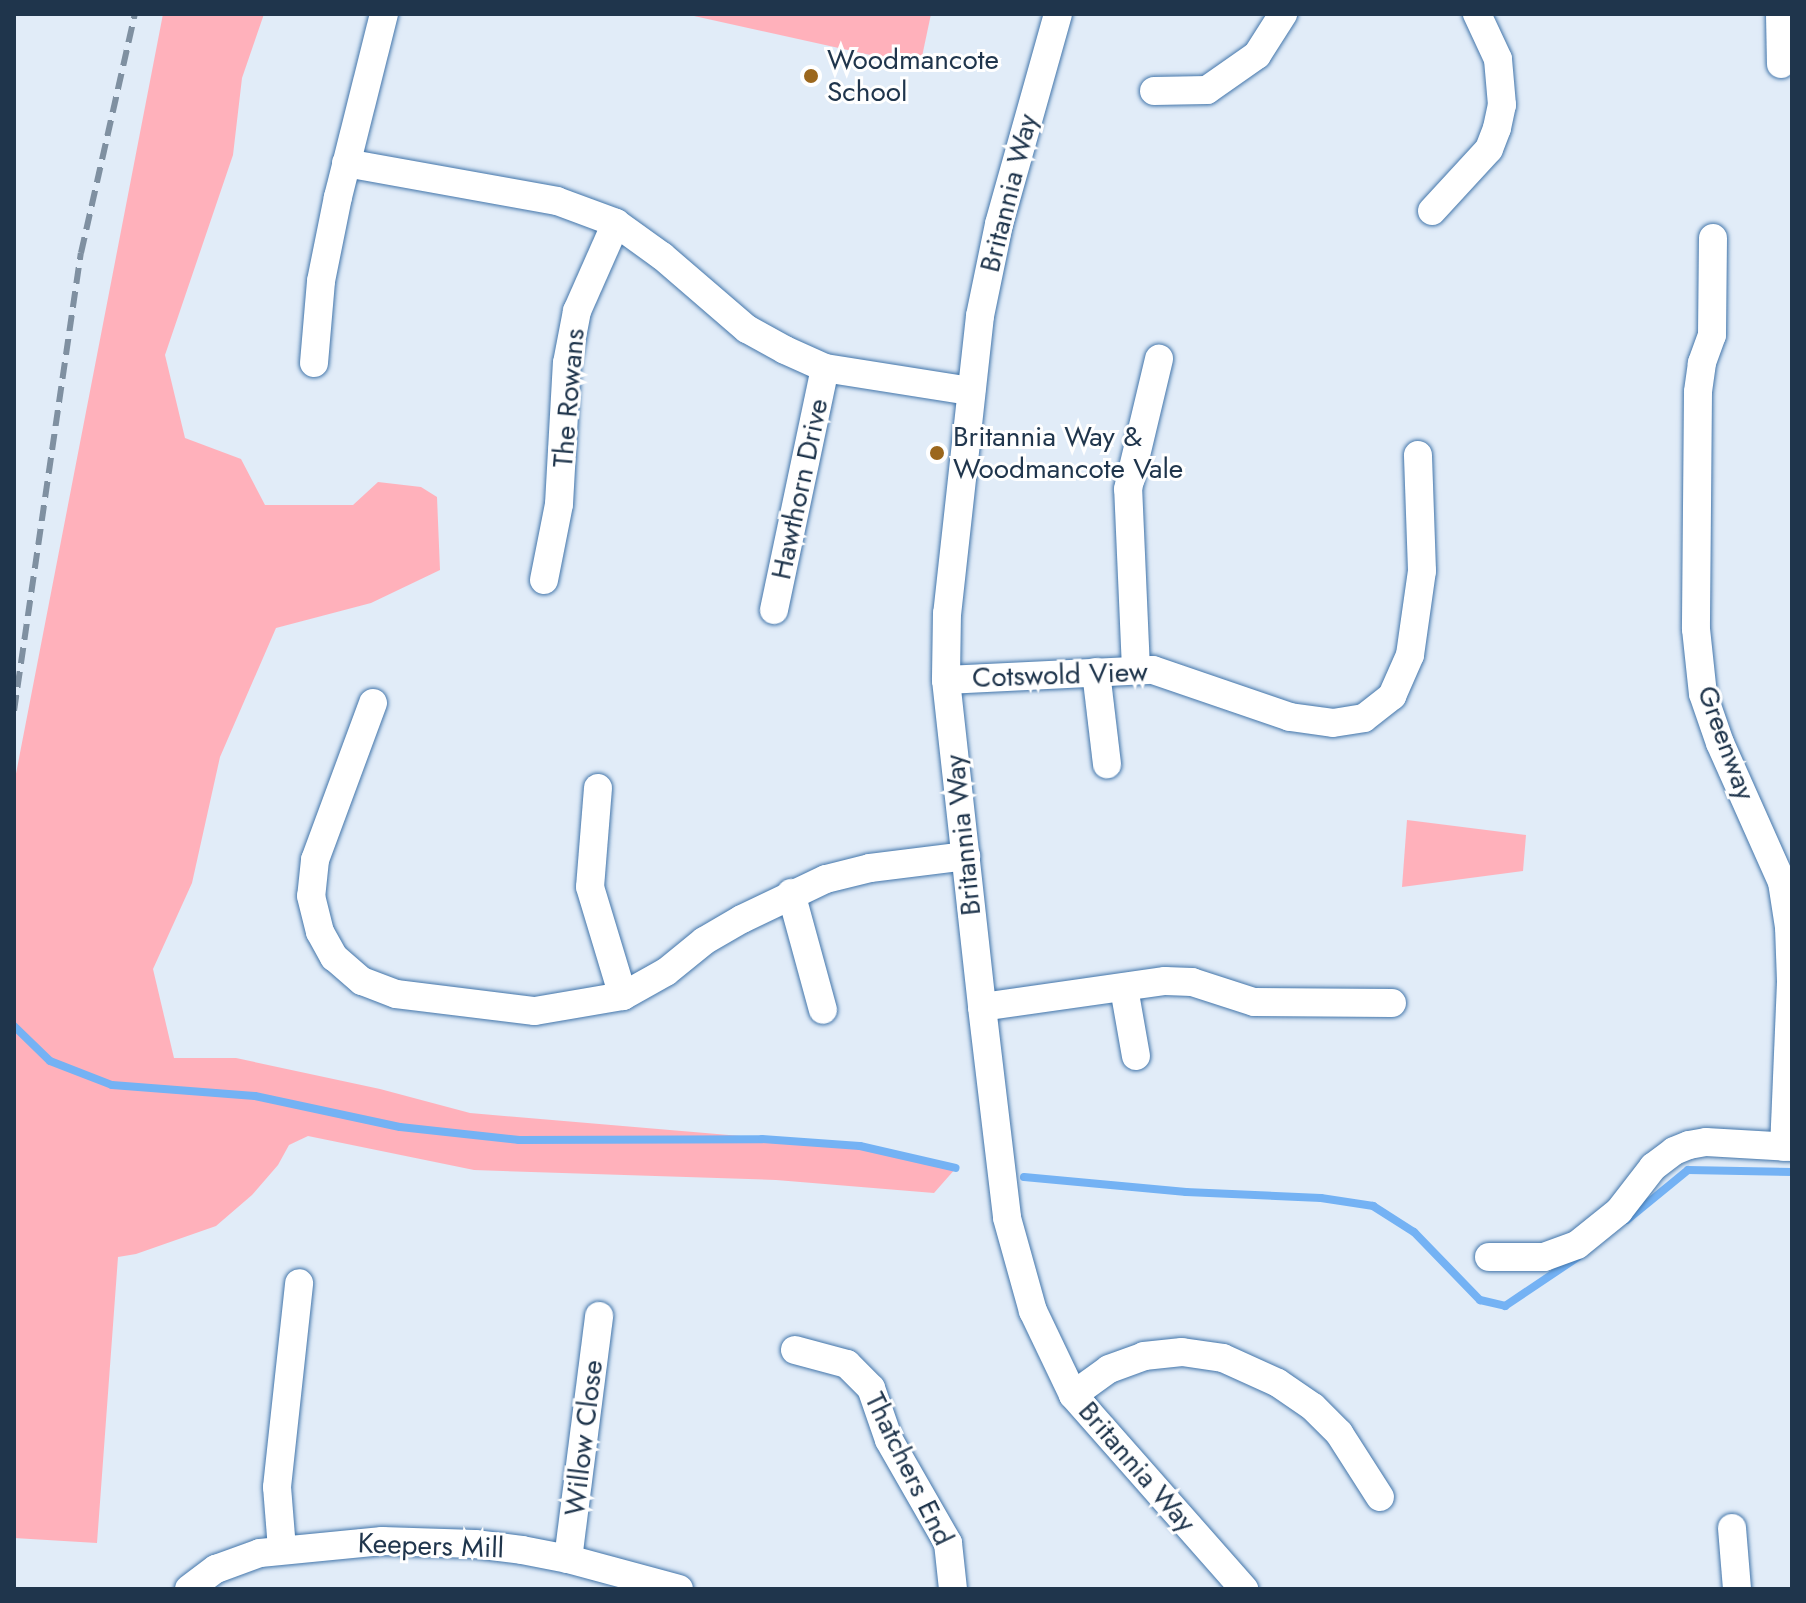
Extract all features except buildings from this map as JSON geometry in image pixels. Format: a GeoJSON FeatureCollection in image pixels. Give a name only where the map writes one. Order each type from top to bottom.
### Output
{"type":"FeatureCollection","features":[{"type":"Feature","properties":{"kind":"street"},"geometry":{"type":"LineString","coordinates":[[314,363],[321,281],[346,163],[384,14]]}},
{"type":"Feature","properties":{"kind":"street","name":"Britannia Way"},"geometry":{"type":"LineString","coordinates":[[1058,14],[999,224],[980,316],[947,613],[946,680],[982,1007],[1007,1218],[1033,1311],[1073,1395],[1244,1589]]}},
{"type":"Feature","properties":{"kind":"street"},"geometry":{"type":"LineString","coordinates":[[1154,91],[1207,90],[1257,55],[1283,14]]}},
{"type":"Feature","properties":{"kind":"street"},"geometry":{"type":"LineString","coordinates":[[1432,211],[1489,149],[1497,128],[1502,105],[1498,59],[1477,14]]}},
{"type":"Feature","properties":{"kind":"street"},"geometry":{"type":"LineString","coordinates":[[1780,14],[1781,64]]}},
{"type":"Feature","properties":{"kind":"street"},"geometry":{"type":"LineString","coordinates":[[346,163],[557,201],[616,223],[662,256],[747,329],[825,368],[971,391]]}},
{"type":"Feature","properties":{"kind":"street","name":"The Rowans"},"geometry":{"type":"LineString","coordinates":[[544,580],[559,504],[567,363],[577,311],[616,223]]}},
{"type":"Feature","properties":{"kind":"street","name":"Greenway"},"geometry":{"type":"LineString","coordinates":[[1713,238],[1712,335],[1702,363],[1698,392],[1696,629],[1703,694],[1720,743],[1782,882],[1789,927],[1791,982],[1788,1147]]}},
{"type":"Feature","properties":{"kind":"street"},"geometry":{"type":"LineString","coordinates":[[1136,669],[1128,489],[1159,359]]}},
{"type":"Feature","properties":{"kind":"street","name":"Hawthorn Drive"},"geometry":{"type":"LineString","coordinates":[[774,610],[825,368]]}},
{"type":"Feature","properties":{"kind":"street","name":"Cotswold View"},"geometry":{"type":"LineString","coordinates":[[946,680],[1136,669],[1177,676],[1290,717],[1333,723],[1349,722],[1374,713],[1392,696],[1401,681],[1410,655],[1421,601],[1418,455]]}},
{"type":"Feature","properties":{"kind":"street"},"geometry":{"type":"LineString","coordinates":[[1096,672],[1107,764]]}},
{"type":"Feature","properties":{"kind":"street"},"geometry":{"type":"LineString","coordinates":[[373,703],[311,878],[314,915],[334,957],[362,981],[396,994],[535,1011],[623,996],[666,972],[704,941],[791,893],[870,868],[966,856]]}},
{"type":"Feature","properties":{"kind":"street"},"geometry":{"type":"LineString","coordinates":[[598,788],[590,887],[623,996]]}},
{"type":"Feature","properties":{"kind":"street"},"geometry":{"type":"LineString","coordinates":[[791,893],[823,1010]]}},
{"type":"Feature","properties":{"kind":"street"},"geometry":{"type":"LineString","coordinates":[[982,1007],[1165,981],[1192,982],[1254,1002],[1392,1003]]}},
{"type":"Feature","properties":{"kind":"street"},"geometry":{"type":"LineString","coordinates":[[1124,988],[1136,1056]]}},
{"type":"Feature","properties":{"kind":"street"},"geometry":{"type":"LineString","coordinates":[[1489,1257],[1544,1257],[1577,1245],[1613,1218],[1653,1167],[1689,1145],[1706,1142],[1788,1147]]}},
{"type":"Feature","properties":{"kind":"street"},"geometry":{"type":"LineString","coordinates":[[282,1549],[277,1487],[299,1283]]}},
{"type":"Feature","properties":{"kind":"street","name":"Willow Close"},"geometry":{"type":"LineString","coordinates":[[568,1559],[599,1316]]}},
{"type":"Feature","properties":{"kind":"street","name":"Thatchers End"},"geometry":{"type":"LineString","coordinates":[[795,1350],[847,1364],[871,1388],[889,1440],[948,1543],[953,1589]]}},
{"type":"Feature","properties":{"kind":"street"},"geometry":{"type":"LineString","coordinates":[[1073,1395],[1109,1369],[1144,1356],[1182,1352],[1233,1361],[1278,1383],[1313,1407],[1339,1433],[1380,1497]]}},
{"type":"Feature","properties":{"kind":"street"},"geometry":{"type":"LineString","coordinates":[[1732,1528],[1737,1589]]}},
{"type":"Feature","properties":{"kind":"street","name":"Keepers Mill"},"geometry":{"type":"LineString","coordinates":[[189,1589],[216,1569],[238,1559],[282,1549],[332,1543],[428,1542],[475,1544],[568,1559],[679,1589]]}},
{"type":"Feature","properties":{"kind":"shaded area"},"geometry":{"type":"Polygon","coordinates":[[[163,14],[264,14],[242,78],[233,155],[165,355],[185,438],[241,459],[265,505],[353,505],[378,482],[421,487],[437,497],[440,570],[371,603],[276,628],[220,757],[192,883],[153,969],[174,1058],[236,1058],[380,1089],[470,1113],[860,1146],[956,1168],[934,1193],[776,1180],[474,1170],[308,1136],[289,1145],[278,1165],[252,1195],[216,1226],[136,1254],[118,1257],[97,1543],[14,1538],[14,784],[163,14]]]}},
{"type":"Feature","properties":{"kind":"shaded area"},"geometry":{"type":"Polygon","coordinates":[[[685,14],[931,14],[920,66],[685,14]]]}},
{"type":"Feature","properties":{"kind":"shaded area"},"geometry":{"type":"Polygon","coordinates":[[[1407,820],[1526,835],[1523,871],[1402,887],[1407,820]]]}},
{"type":"Feature","properties":{"kind":"waterway"},"geometry":{"type":"LineString","coordinates":[[14,1026],[50,1061],[112,1085],[255,1096],[400,1127],[519,1140],[762,1139],[860,1146],[956,1168]]}},
{"type":"Feature","properties":{"kind":"waterway"},"geometry":{"type":"LineString","coordinates":[[1627,1220],[1688,1170],[1792,1172]]}},
{"type":"Feature","properties":{"kind":"waterway"},"geometry":{"type":"LineString","coordinates":[[1024,1177],[1186,1192],[1321,1198],[1373,1206],[1414,1232],[1480,1300],[1505,1306],[1578,1257]]}},
{"type":"Feature","properties":{"kind":"railway"},"geometry":{"type":"LineString","coordinates":[[14,711],[81,253],[135,14]]}},
{"type":"Feature","properties":{"kind":"place","name":"Woodmancote School"},"geometry":{"type":"Point","coordinates":[811,76]}},
{"type":"Feature","properties":{"kind":"place","name":"Britannia Way & Woodmancote Vale"},"geometry":{"type":"Point","coordinates":[937,453]}}]}
